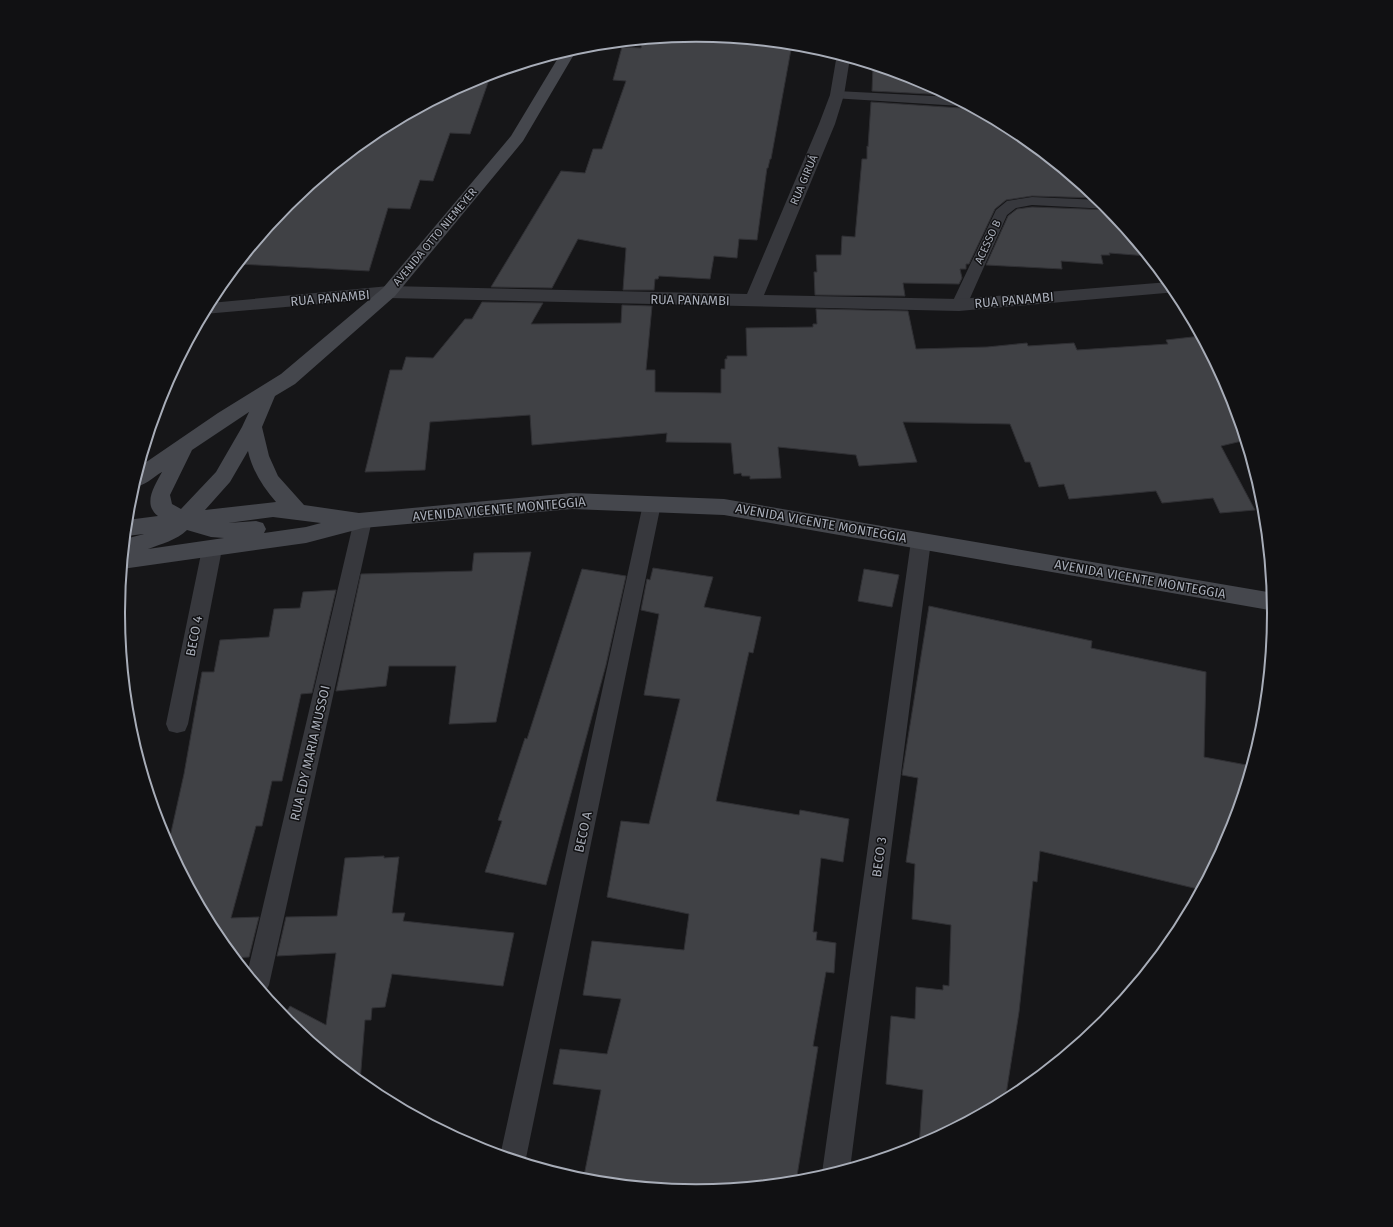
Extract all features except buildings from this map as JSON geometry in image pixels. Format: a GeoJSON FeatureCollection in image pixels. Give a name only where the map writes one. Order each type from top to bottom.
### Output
{"type":"FeatureCollection","features":[{"type":"Feature","properties":{"kind":"main road","name":"AVENIDA OTTO NIEMEYER"},"geometry":{"type":"LineString","coordinates":[[183,519],[171,515],[162,508],[160,495],[184,446],[225,418],[288,379],[389,292],[518,138],[565,57]]}},
{"type":"Feature","properties":{"kind":"main road"},"geometry":{"type":"LineString","coordinates":[[129,546],[161,536],[176,528],[223,477],[252,427],[267,393]]}},
{"type":"Feature","properties":{"kind":"main road"},"geometry":{"type":"LineString","coordinates":[[252,427],[260,461],[268,476],[280,493],[297,511]]}},
{"type":"Feature","properties":{"kind":"main road"},"geometry":{"type":"LineString","coordinates":[[142,475],[184,446]]}},
{"type":"Feature","properties":{"kind":"main road","name":"AVENIDA VICENTE MONTEGGIA"},"geometry":{"type":"LineString","coordinates":[[128,560],[306,535],[363,520],[572,501],[724,506],[1268,601]]}},
{"type":"Feature","properties":{"kind":"main road","name":"AVENIDA VICENTE MONTEGGIA"},"geometry":{"type":"LineString","coordinates":[[132,527],[183,519],[272,509],[363,520]]}},
{"type":"Feature","properties":{"kind":"main road"},"geometry":{"type":"LineString","coordinates":[[183,519],[204,529],[230,531],[283,528],[306,535]]}},
{"type":"Feature","properties":{"kind":"street","name":"RUA GIRUÁ"},"geometry":{"type":"LineString","coordinates":[[753,301],[827,124],[837,95],[842,61]]}},
{"type":"Feature","properties":{"kind":"street","name":"RUA PANAMBI"},"geometry":{"type":"LineString","coordinates":[[214,308],[389,292],[959,305],[1166,288]]}},
{"type":"Feature","properties":{"kind":"lane"},"geometry":{"type":"LineString","coordinates":[[837,95],[950,101]]}},
{"type":"Feature","properties":{"kind":"lane","name":"ACESSO B"},"geometry":{"type":"LineString","coordinates":[[959,305],[1001,213],[1012,204],[1032,201],[1096,204]]}},
{"type":"Feature","properties":{"kind":"lane","name":"BECO A"},"geometry":{"type":"LineString","coordinates":[[514,1155],[652,504]]}},
{"type":"Feature","properties":{"kind":"lane","name":"RUA EDY MARIA MUSSOI"},"geometry":{"type":"LineString","coordinates":[[258,979],[363,520]]}},
{"type":"Feature","properties":{"kind":"lane","name":"BECO 3"},"geometry":{"type":"LineString","coordinates":[[837,1168],[921,541]]}},
{"type":"Feature","properties":{"kind":"lane","name":"BECO 4"},"geometry":{"type":"LineString","coordinates":[[178,724],[212,549]]}}]}
